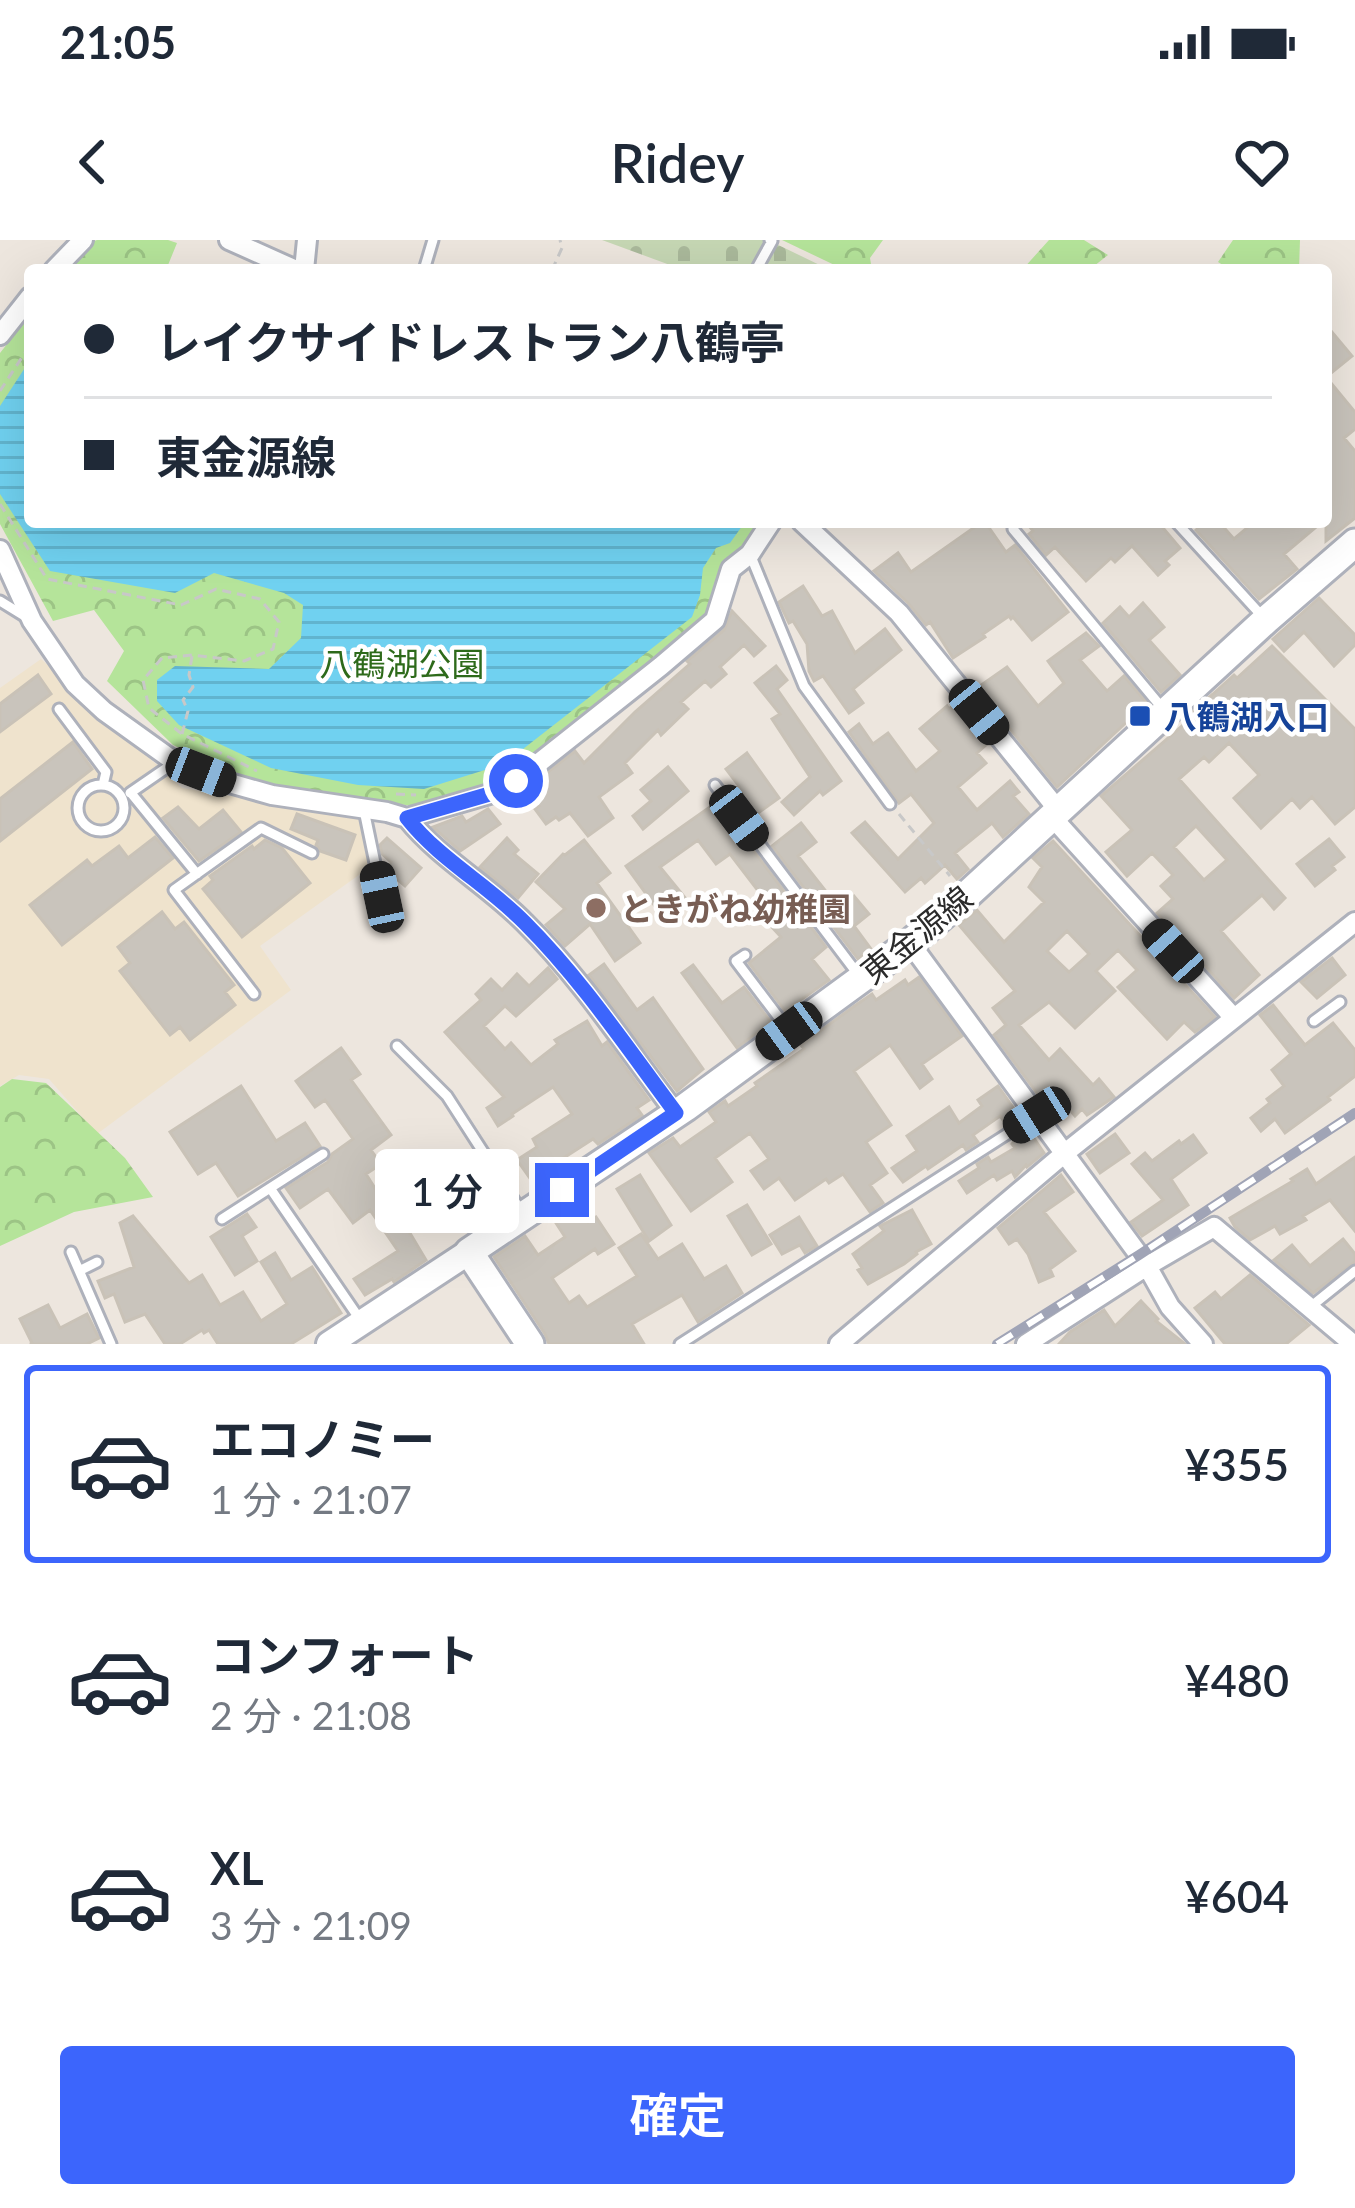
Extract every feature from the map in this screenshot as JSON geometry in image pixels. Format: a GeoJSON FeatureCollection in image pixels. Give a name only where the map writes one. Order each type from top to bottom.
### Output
{"type":"FeatureCollection","features":[{"type":"Feature","properties":{"kind":"main road","name":"東金源線"},"geometry":{"type":"LineString","coordinates":[[469,1252],[676,1113],[910,943],[1355,543]]}},
{"type":"Feature","properties":{"kind":"main road"},"geometry":{"type":"LineString","coordinates":[[469,1252],[530,1344]]}},
{"type":"Feature","properties":{"kind":"street"},"geometry":{"type":"LineString","coordinates":[[60,264],[83,240]]}},
{"type":"Feature","properties":{"kind":"street"},"geometry":{"type":"LineString","coordinates":[[229,240],[286,264]]}},
{"type":"Feature","properties":{"kind":"street"},"geometry":{"type":"LineString","coordinates":[[0,335],[24,305]]}},
{"type":"Feature","properties":{"kind":"street"},"geometry":{"type":"LineString","coordinates":[[0,550],[32,621],[75,684],[175,762],[272,795],[407,818],[493,793],[516,781],[662,666],[716,620],[731,568],[750,554],[766,528]]}},
{"type":"Feature","properties":{"kind":"street"},"geometry":{"type":"LineString","coordinates":[[808,528],[898,613],[1055,814],[1234,1018]]}},
{"type":"Feature","properties":{"kind":"street"},"geometry":{"type":"LineString","coordinates":[[407,818],[421,836],[524,920],[676,1113]]}},
{"type":"Feature","properties":{"kind":"street"},"geometry":{"type":"LineString","coordinates":[[839,1344],[1065,1153],[1355,922]]}},
{"type":"Feature","properties":{"kind":"street"},"geometry":{"type":"LineString","coordinates":[[910,943],[1147,1266],[1170,1307],[1203,1344]]}},
{"type":"Feature","properties":{"kind":"street"},"geometry":{"type":"LineString","coordinates":[[1026,1344],[1214,1227],[1353,1344]]}},
{"type":"Feature","properties":{"kind":"street"},"geometry":{"type":"LineString","coordinates":[[329,1344],[469,1252]]}},
{"type":"Feature","properties":{"kind":"lane"},"geometry":{"type":"LineString","coordinates":[[1182,528],[1266,620]]}},
{"type":"Feature","properties":{"kind":"lane"},"geometry":{"type":"LineString","coordinates":[[1012,529],[1166,713]]}},
{"type":"Feature","properties":{"kind":"lane"},"geometry":{"type":"LineString","coordinates":[[750,554],[804,686],[890,804]]}},
{"type":"Feature","properties":{"kind":"lane"},"geometry":{"type":"LineString","coordinates":[[0,601],[32,621]]}},
{"type":"Feature","properties":{"kind":"lane"},"geometry":{"type":"LineString","coordinates":[[59,709],[106,772],[103,785]]}},
{"type":"Feature","properties":{"kind":"lane"},"geometry":{"type":"LineString","coordinates":[[175,762],[127,796],[120,822],[106,831],[91,829],[80,818],[78,802],[88,789],[111,788],[127,796],[196,874]]}},
{"type":"Feature","properties":{"kind":"lane"},"geometry":{"type":"LineString","coordinates":[[715,785],[861,979]]}},
{"type":"Feature","properties":{"kind":"lane"},"geometry":{"type":"LineString","coordinates":[[364,810],[382,897]]}},
{"type":"Feature","properties":{"kind":"lane"},"geometry":{"type":"LineString","coordinates":[[254,994],[174,890],[261,828],[312,853]]}},
{"type":"Feature","properties":{"kind":"lane"},"geometry":{"type":"LineString","coordinates":[[745,955],[736,961],[789,1031]]}},
{"type":"Feature","properties":{"kind":"lane"},"geometry":{"type":"LineString","coordinates":[[1314,1022],[1340,1002]]}},
{"type":"Feature","properties":{"kind":"lane"},"geometry":{"type":"LineString","coordinates":[[397,1046],[447,1096],[524,1216]]}},
{"type":"Feature","properties":{"kind":"lane"},"geometry":{"type":"LineString","coordinates":[[680,1344],[1037,1115]]}},
{"type":"Feature","properties":{"kind":"lane"},"geometry":{"type":"LineString","coordinates":[[222,1220],[322,1154]]}},
{"type":"Feature","properties":{"kind":"lane"},"geometry":{"type":"LineString","coordinates":[[270,1189],[362,1323]]}},
{"type":"Feature","properties":{"kind":"lane"},"geometry":{"type":"LineString","coordinates":[[71,1252],[111,1344]]}},
{"type":"Feature","properties":{"kind":"lane"},"geometry":{"type":"LineString","coordinates":[[81,1270],[98,1262]]}},
{"type":"Feature","properties":{"kind":"lane"},"geometry":{"type":"LineString","coordinates":[[1309,1308],[1355,1271]]}},
{"type":"Feature","properties":{"kind":"path"},"geometry":{"type":"LineString","coordinates":[[0,391],[24,354]]}},
{"type":"Feature","properties":{"kind":"path"},"geometry":{"type":"LineString","coordinates":[[0,504],[47,579],[181,605],[215,589],[260,599],[279,622],[273,649],[244,662],[192,655],[162,658],[143,680],[149,708],[182,734],[262,773]]}},
{"type":"Feature","properties":{"kind":"path"},"geometry":{"type":"LineString","coordinates":[[182,734],[188,711],[183,700],[193,687],[189,676],[192,655]]}},
{"type":"Feature","properties":{"kind":"path"},"geometry":{"type":"LineString","coordinates":[[385,794],[424,796]]}},
{"type":"Feature","properties":{"kind":"path"},"geometry":{"type":"LineString","coordinates":[[890,804],[967,896]]}},
{"type":"Feature","properties":{"kind":"shaded area"},"geometry":{"type":"Polygon","coordinates":[[[41,659],[182,788],[360,817],[370,867],[260,946],[291,990],[97,1134],[49,1079],[19,1075],[0,1086],[0,688],[41,659]]]}},
{"type":"Feature","properties":{"kind":"green space"},"geometry":{"type":"Polygon","coordinates":[[[97,240],[177,243],[168,264],[71,264],[86,244],[97,240]]]}},
{"type":"Feature","properties":{"kind":"green space"},"geometry":{"type":"Polygon","coordinates":[[[602,240],[768,240],[818,264],[667,264],[602,240]]]}},
{"type":"Feature","properties":{"kind":"green space"},"geometry":{"type":"Polygon","coordinates":[[[782,240],[883,240],[871,264],[832,264],[782,240]]]}},
{"type":"Feature","properties":{"kind":"green space"},"geometry":{"type":"Polygon","coordinates":[[[1049,240],[1084,240],[1108,255],[1097,264],[1027,264],[1049,240]]]}},
{"type":"Feature","properties":{"kind":"green space"},"geometry":{"type":"Polygon","coordinates":[[[1233,240],[1300,240],[1299,264],[1218,262],[1233,240]]]}},
{"type":"Feature","properties":{"kind":"green space","name":"八鶴湖公園"},"geometry":{"type":"Polygon","coordinates":[[[24,323],[24,528],[757,531],[727,564],[709,616],[514,775],[414,806],[267,788],[173,745],[107,681],[124,651],[94,610],[53,621],[0,524],[0,353],[24,323]]]}},
{"type":"Feature","properties":{"kind":"green space"},"geometry":{"type":"Polygon","coordinates":[[[12,1079],[46,1083],[125,1158],[153,1197],[74,1212],[0,1246],[0,1087],[12,1079]]]}},
{"type":"Feature","properties":{"kind":"water","name":"八鶴湖公園"},"geometry":{"type":"Polygon","coordinates":[[[24,369],[24,528],[741,528],[730,543],[716,548],[703,568],[692,617],[504,764],[424,789],[358,785],[271,768],[179,725],[157,701],[157,680],[175,666],[269,669],[301,638],[303,605],[284,593],[214,573],[175,593],[50,571],[0,494],[0,406],[24,369]]]}},
{"type":"Feature","properties":{"kind":"building"},"geometry":{"type":"Polygon","coordinates":[[[1332,332],[1352,356],[1332,372],[1332,332]]]}},
{"type":"Feature","properties":{"kind":"building"},"geometry":{"type":"Polygon","coordinates":[[[1332,384],[1355,412],[1355,429],[1344,438],[1355,451],[1355,518],[1326,541],[1326,528],[1332,528],[1332,384]]]}},
{"type":"Feature","properties":{"kind":"building"},"geometry":{"type":"Polygon","coordinates":[[[973,528],[989,528],[1006,552],[1015,545],[1068,612],[1032,640],[1009,616],[953,658],[930,622],[926,625],[874,571],[898,553],[911,572],[973,528]]]}},
{"type":"Feature","properties":{"kind":"building"},"geometry":{"type":"Polygon","coordinates":[[[1031,528],[1163,528],[1180,548],[1158,575],[1132,546],[1086,581],[1055,547],[1046,555],[1029,534],[1031,528]]]}},
{"type":"Feature","properties":{"kind":"building"},"geometry":{"type":"Polygon","coordinates":[[[1224,528],[1234,539],[1247,528],[1315,528],[1284,554],[1297,569],[1259,599],[1196,530],[1224,528]]]}},
{"type":"Feature","properties":{"kind":"building"},"geometry":{"type":"Polygon","coordinates":[[[803,586],[822,616],[832,611],[855,653],[885,629],[901,650],[853,689],[863,703],[849,713],[823,676],[814,681],[807,644],[779,602],[803,586]]]}},
{"type":"Feature","properties":{"kind":"building"},"geometry":{"type":"Polygon","coordinates":[[[1319,598],[1355,635],[1355,645],[1334,666],[1304,632],[1284,651],[1273,639],[1319,598]]]}},
{"type":"Feature","properties":{"kind":"building"},"geometry":{"type":"Polygon","coordinates":[[[1143,603],[1164,627],[1149,640],[1180,675],[1161,692],[1103,623],[1120,607],[1129,617],[1143,603]]]}},
{"type":"Feature","properties":{"kind":"building"},"geometry":{"type":"Polygon","coordinates":[[[732,611],[765,646],[754,656],[744,645],[720,667],[726,674],[711,687],[705,681],[681,702],[688,709],[625,763],[632,773],[599,797],[613,818],[588,836],[570,813],[546,824],[534,801],[525,806],[517,796],[575,751],[584,763],[724,630],[732,611]]]}},
{"type":"Feature","properties":{"kind":"building"},"geometry":{"type":"Polygon","coordinates":[[[1086,633],[1099,646],[1080,660],[1107,691],[1124,676],[1147,703],[1057,787],[977,688],[1007,667],[1038,706],[1064,683],[1048,661],[1086,633]]]}},
{"type":"Feature","properties":{"kind":"building"},"geometry":{"type":"Polygon","coordinates":[[[1272,646],[1355,729],[1355,807],[1335,824],[1312,797],[1300,808],[1292,799],[1261,828],[1234,798],[1259,775],[1229,743],[1209,762],[1204,757],[1179,779],[1285,898],[1274,909],[1262,895],[1221,931],[1259,975],[1234,998],[1157,913],[1173,899],[1161,886],[1173,875],[1152,853],[1127,876],[1106,852],[1132,830],[1101,796],[1234,675],[1237,678],[1272,646]],[[1196,826],[1174,847],[1204,880],[1227,860],[1196,826]]]}},
{"type":"Feature","properties":{"kind":"building"},"geometry":{"type":"Polygon","coordinates":[[[776,666],[787,680],[777,689],[841,781],[823,795],[820,791],[794,815],[782,802],[810,777],[772,719],[780,714],[755,683],[776,666]]]}},
{"type":"Feature","properties":{"kind":"building"},"geometry":{"type":"Polygon","coordinates":[[[38,675],[51,694],[0,732],[0,704],[38,675]]]}},
{"type":"Feature","properties":{"kind":"building"},"geometry":{"type":"Polygon","coordinates":[[[955,704],[987,744],[977,753],[986,763],[958,787],[977,810],[1010,781],[1019,792],[1013,796],[1029,814],[1003,837],[992,823],[955,853],[968,869],[957,879],[945,865],[925,883],[921,878],[905,892],[852,833],[865,822],[898,859],[934,823],[911,794],[899,803],[849,732],[859,724],[873,744],[888,733],[916,771],[940,751],[920,729],[955,704]]]}},
{"type":"Feature","properties":{"kind":"building"},"geometry":{"type":"Polygon","coordinates":[[[73,742],[92,769],[0,841],[0,799],[73,742]]]}},
{"type":"Feature","properties":{"kind":"building"},"geometry":{"type":"Polygon","coordinates":[[[747,753],[779,798],[751,818],[731,792],[739,786],[726,769],[747,753]]]}},
{"type":"Feature","properties":{"kind":"building"},"geometry":{"type":"Polygon","coordinates":[[[668,767],[688,791],[643,829],[633,816],[651,801],[641,790],[668,767]]]}},
{"type":"Feature","properties":{"kind":"building"},"geometry":{"type":"Polygon","coordinates":[[[717,802],[826,947],[812,959],[829,980],[785,1011],[749,963],[781,937],[759,913],[769,905],[730,854],[716,864],[698,840],[660,867],[687,900],[665,920],[626,866],[717,802]]]}},
{"type":"Feature","properties":{"kind":"building"},"geometry":{"type":"Polygon","coordinates":[[[178,807],[199,829],[223,810],[241,832],[199,861],[163,818],[178,807]]]}},
{"type":"Feature","properties":{"kind":"building"},"geometry":{"type":"Polygon","coordinates":[[[488,809],[500,824],[460,851],[433,827],[462,816],[466,822],[488,809]]]}},
{"type":"Feature","properties":{"kind":"building"},"geometry":{"type":"Polygon","coordinates":[[[297,814],[355,835],[346,860],[320,851],[318,840],[291,829],[297,814]]]}},
{"type":"Feature","properties":{"kind":"building"},"geometry":{"type":"Polygon","coordinates":[[[801,823],[816,842],[798,856],[839,908],[854,896],[869,914],[854,926],[871,949],[858,959],[772,846],[801,823]]]}},
{"type":"Feature","properties":{"kind":"building"},"geometry":{"type":"Polygon","coordinates":[[[155,837],[173,858],[62,945],[30,905],[87,860],[92,866],[119,846],[128,858],[155,837]]]}},
{"type":"Feature","properties":{"kind":"building"},"geometry":{"type":"Polygon","coordinates":[[[387,838],[421,868],[405,886],[385,869],[391,862],[380,845],[387,838]]]}},
{"type":"Feature","properties":{"kind":"building"},"geometry":{"type":"Polygon","coordinates":[[[507,838],[518,850],[514,854],[538,874],[518,898],[480,867],[507,838]]]}},
{"type":"Feature","properties":{"kind":"building"},"geometry":{"type":"Polygon","coordinates":[[[1329,839],[1344,857],[1315,886],[1297,864],[1329,839]]]}},
{"type":"Feature","properties":{"kind":"building"},"geometry":{"type":"Polygon","coordinates":[[[265,840],[282,848],[310,883],[242,937],[203,889],[213,880],[210,876],[265,840]]]}},
{"type":"Feature","properties":{"kind":"building"},"geometry":{"type":"Polygon","coordinates":[[[584,840],[610,873],[597,883],[640,943],[615,961],[590,924],[565,946],[546,925],[565,909],[536,882],[584,840]]]}},
{"type":"Feature","properties":{"kind":"building"},"geometry":{"type":"Polygon","coordinates":[[[1053,841],[1215,1017],[1195,1032],[1184,1022],[1167,1039],[1118,987],[1137,970],[1118,950],[1096,971],[1115,991],[1075,1028],[1049,1002],[1019,1025],[1049,1060],[1060,1049],[1093,1085],[1099,1079],[1114,1097],[1087,1115],[1082,1109],[1075,1116],[1054,1091],[1042,1100],[994,1035],[1006,1025],[993,1008],[1015,991],[959,925],[977,910],[1004,942],[1044,902],[1029,887],[1042,867],[1033,858],[1053,841]],[[1067,931],[1047,951],[1069,972],[1089,954],[1067,931]]]}},
{"type":"Feature","properties":{"kind":"building"},"geometry":{"type":"Polygon","coordinates":[[[162,912],[175,929],[184,922],[234,985],[225,992],[235,1005],[190,1040],[180,1027],[170,1035],[120,971],[130,963],[118,947],[162,912]]]}},
{"type":"Feature","properties":{"kind":"building"},"geometry":{"type":"Polygon","coordinates":[[[1332,958],[1345,975],[1317,998],[1301,982],[1332,958]]]}},
{"type":"Feature","properties":{"kind":"building"},"geometry":{"type":"Polygon","coordinates":[[[604,964],[637,1010],[653,998],[703,1069],[677,1091],[589,975],[604,964]]]}},
{"type":"Feature","properties":{"kind":"building"},"geometry":{"type":"Polygon","coordinates":[[[693,965],[722,1003],[744,987],[771,1022],[737,1048],[682,973],[693,965]]]}},
{"type":"Feature","properties":{"kind":"building"},"geometry":{"type":"Polygon","coordinates":[[[548,968],[557,979],[516,1016],[505,1006],[484,1026],[505,1049],[511,1043],[531,1065],[558,1044],[555,1040],[587,1021],[602,1046],[607,1042],[649,1100],[637,1108],[642,1115],[598,1144],[593,1139],[548,1168],[551,1173],[534,1184],[517,1160],[537,1147],[533,1139],[572,1114],[553,1087],[498,1126],[487,1108],[504,1097],[445,1032],[481,1000],[476,994],[491,979],[502,990],[517,974],[529,986],[548,968]]]}},
{"type":"Feature","properties":{"kind":"building"},"geometry":{"type":"Polygon","coordinates":[[[919,977],[962,1036],[922,1064],[932,1079],[920,1088],[890,1045],[854,1071],[891,1125],[866,1142],[887,1173],[870,1185],[883,1203],[870,1212],[843,1174],[829,1183],[826,1179],[795,1200],[779,1178],[764,1189],[751,1171],[769,1159],[750,1133],[715,1158],[732,1182],[691,1211],[649,1153],[673,1138],[680,1147],[716,1122],[709,1112],[725,1101],[728,1106],[757,1086],[804,1049],[801,1045],[853,1007],[872,994],[876,1000],[905,980],[908,985],[919,977]]]}},
{"type":"Feature","properties":{"kind":"building"},"geometry":{"type":"Polygon","coordinates":[[[1273,1005],[1305,1045],[1333,1023],[1355,1050],[1355,1076],[1285,1133],[1275,1119],[1261,1131],[1251,1118],[1284,1086],[1272,1070],[1291,1054],[1260,1015],[1273,1005]]]}},
{"type":"Feature","properties":{"kind":"building"},"geometry":{"type":"Polygon","coordinates":[[[341,1048],[360,1074],[351,1080],[391,1135],[371,1150],[381,1164],[366,1174],[390,1212],[395,1208],[426,1260],[365,1295],[354,1279],[398,1251],[370,1210],[353,1223],[328,1189],[300,1208],[286,1188],[328,1162],[353,1139],[325,1100],[315,1107],[296,1081],[341,1048]]]}},
{"type":"Feature","properties":{"kind":"building"},"geometry":{"type":"Polygon","coordinates":[[[241,1086],[276,1141],[305,1123],[320,1146],[238,1196],[216,1163],[198,1174],[170,1132],[241,1086]]]}},
{"type":"Feature","properties":{"kind":"building"},"geometry":{"type":"Polygon","coordinates":[[[998,1086],[1019,1116],[1006,1124],[1000,1116],[973,1135],[978,1142],[966,1150],[963,1145],[903,1182],[892,1168],[917,1151],[907,1136],[949,1107],[959,1123],[982,1106],[978,1100],[998,1086]]]}},
{"type":"Feature","properties":{"kind":"building"},"geometry":{"type":"Polygon","coordinates":[[[1029,1131],[1044,1153],[1015,1177],[1012,1171],[997,1180],[994,1175],[967,1193],[959,1181],[988,1157],[991,1162],[1015,1148],[1016,1139],[1029,1131]]]}},
{"type":"Feature","properties":{"kind":"building"},"geometry":{"type":"Polygon","coordinates":[[[1115,1134],[1129,1153],[1100,1173],[1087,1154],[1115,1134]]]}},
{"type":"Feature","properties":{"kind":"building"},"geometry":{"type":"Polygon","coordinates":[[[1193,1135],[1206,1153],[1171,1179],[1188,1205],[1142,1236],[1131,1222],[1163,1200],[1132,1164],[1145,1153],[1152,1161],[1193,1135]]]}},
{"type":"Feature","properties":{"kind":"building"},"geometry":{"type":"Polygon","coordinates":[[[1355,1157],[1355,1231],[1330,1200],[1280,1234],[1275,1226],[1250,1240],[1230,1218],[1307,1169],[1316,1184],[1355,1157]]]}},
{"type":"Feature","properties":{"kind":"building"},"geometry":{"type":"Polygon","coordinates":[[[640,1175],[671,1225],[649,1241],[617,1189],[640,1175]]]}},
{"type":"Feature","properties":{"kind":"building"},"geometry":{"type":"Polygon","coordinates":[[[1061,1175],[1073,1192],[1044,1212],[1075,1251],[1050,1269],[1053,1276],[1039,1282],[1017,1239],[1009,1244],[998,1228],[1061,1175]]]}},
{"type":"Feature","properties":{"kind":"building"},"geometry":{"type":"Polygon","coordinates":[[[576,1205],[588,1222],[596,1217],[614,1244],[598,1254],[595,1249],[552,1278],[569,1303],[579,1296],[587,1307],[637,1276],[619,1248],[641,1234],[658,1259],[682,1244],[704,1279],[726,1266],[742,1293],[698,1322],[682,1295],[632,1324],[644,1344],[549,1344],[494,1257],[525,1236],[538,1255],[565,1237],[554,1220],[576,1205]]]}},
{"type":"Feature","properties":{"kind":"building"},"geometry":{"type":"Polygon","coordinates":[[[747,1205],[771,1244],[752,1255],[728,1216],[747,1205]]]}},
{"type":"Feature","properties":{"kind":"building"},"geometry":{"type":"Polygon","coordinates":[[[912,1210],[931,1244],[868,1284],[853,1254],[884,1231],[880,1226],[912,1210]]]}},
{"type":"Feature","properties":{"kind":"building"},"geometry":{"type":"Polygon","coordinates":[[[247,1214],[256,1227],[242,1236],[257,1261],[235,1275],[211,1237],[247,1214]]]}},
{"type":"Feature","properties":{"kind":"building"},"geometry":{"type":"Polygon","coordinates":[[[133,1216],[189,1283],[202,1275],[220,1305],[243,1292],[261,1321],[287,1304],[261,1262],[275,1253],[291,1280],[312,1267],[341,1313],[291,1344],[218,1344],[209,1330],[202,1330],[180,1344],[165,1344],[145,1314],[125,1322],[114,1294],[105,1298],[98,1281],[134,1267],[120,1223],[133,1216]]]}},
{"type":"Feature","properties":{"kind":"building"},"geometry":{"type":"Polygon","coordinates":[[[799,1217],[817,1246],[805,1253],[800,1245],[782,1254],[770,1235],[799,1217]]]}},
{"type":"Feature","properties":{"kind":"building"},"geometry":{"type":"Polygon","coordinates":[[[1343,1239],[1355,1254],[1355,1262],[1313,1293],[1274,1260],[1292,1245],[1310,1266],[1343,1239]]]}},
{"type":"Feature","properties":{"kind":"building"},"geometry":{"type":"Polygon","coordinates":[[[1250,1275],[1309,1325],[1286,1344],[1225,1344],[1195,1308],[1215,1292],[1221,1299],[1250,1275]]]}},
{"type":"Feature","properties":{"kind":"building"},"geometry":{"type":"Polygon","coordinates":[[[1141,1301],[1156,1321],[1185,1344],[1059,1344],[1104,1310],[1115,1326],[1141,1301]]]}},
{"type":"Feature","properties":{"kind":"building"},"geometry":{"type":"Polygon","coordinates":[[[48,1305],[60,1328],[87,1314],[99,1338],[87,1344],[30,1344],[20,1319],[48,1305]]]}},
{"type":"Feature","properties":{"kind":"railway"},"geometry":{"type":"LineString","coordinates":[[997,1344],[1355,1113]]}},
{"type":"Feature","properties":{"kind":"place","name":"八鶴湖入口"},"geometry":{"type":"Point","coordinates":[1140,716]}},
{"type":"Feature","properties":{"kind":"place","name":"ときがね幼稚園"},"geometry":{"type":"Point","coordinates":[596,908]}},
{"type":"Feature","properties":{"kind":"route"},"geometry":{"type":"LineString","coordinates":[[516,781],[493,793],[407,818],[421,836],[524,920],[676,1113],[562,1190]]}}]}
